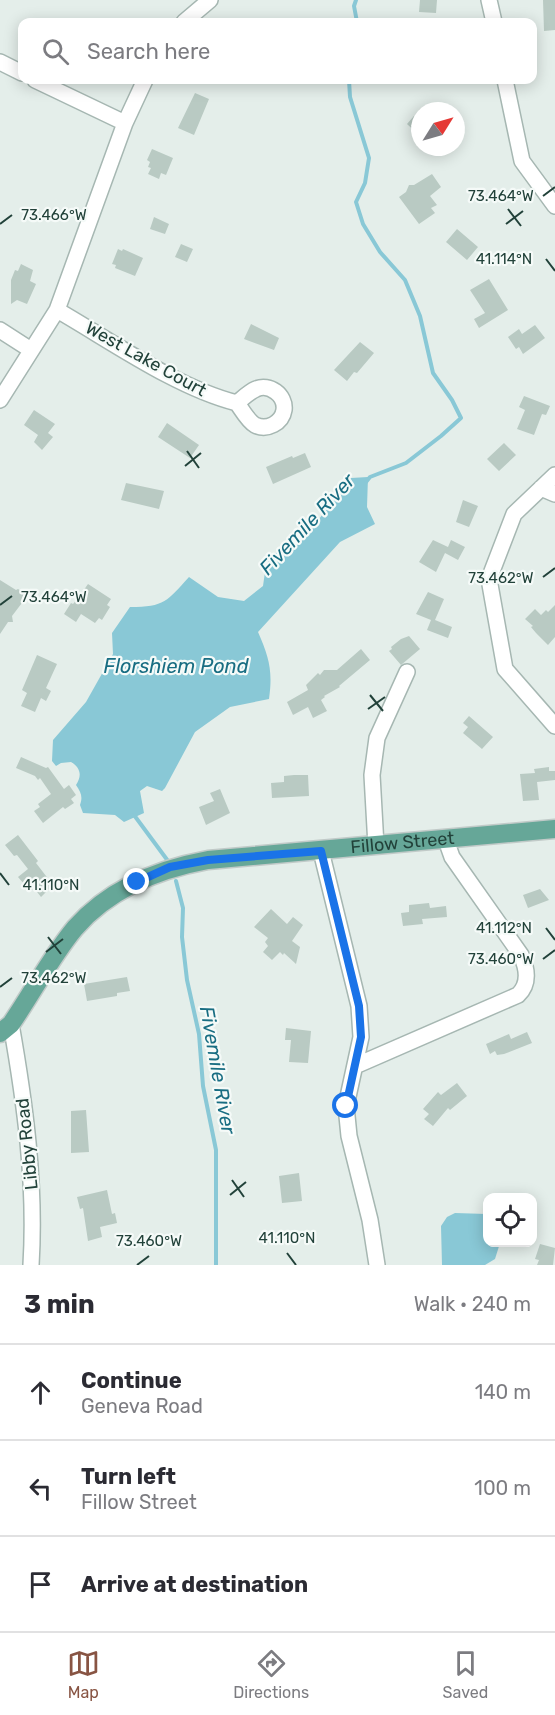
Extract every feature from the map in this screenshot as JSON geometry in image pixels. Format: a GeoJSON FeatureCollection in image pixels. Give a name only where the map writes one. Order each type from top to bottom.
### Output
{"type":"FeatureCollection","features":[{"type":"Feature","properties":{"kind":"main road","name":"Fillow Street"},"geometry":{"type":"LineString","coordinates":[[5,1028],[75,928],[99,905],[137,882],[170,867],[208,860],[555,829]]}},
{"type":"Feature","properties":{"kind":"street"},"geometry":{"type":"LineString","coordinates":[[189,18],[210,0]]}},
{"type":"Feature","properties":{"kind":"street"},"geometry":{"type":"LineString","coordinates":[[489,0],[493,18]]}},
{"type":"Feature","properties":{"kind":"street"},"geometry":{"type":"LineString","coordinates":[[0,62],[18,71]]}},
{"type":"Feature","properties":{"kind":"street"},"geometry":{"type":"LineString","coordinates":[[43,84],[124,123]]}},
{"type":"Feature","properties":{"kind":"street"},"geometry":{"type":"LineString","coordinates":[[0,400],[57,310],[124,123],[143,84]]}},
{"type":"Feature","properties":{"kind":"street"},"geometry":{"type":"LineString","coordinates":[[506,84],[522,161],[555,206]]}},
{"type":"Feature","properties":{"kind":"street","name":"West Lake Court"},"geometry":{"type":"LineString","coordinates":[[57,310],[157,369],[218,398],[237,403]]}},
{"type":"Feature","properties":{"kind":"street"},"geometry":{"type":"LineString","coordinates":[[0,330],[31,350]]}},
{"type":"Feature","properties":{"kind":"street"},"geometry":{"type":"LineString","coordinates":[[555,475],[548,491],[514,514],[489,579],[505,669],[555,726]]}},
{"type":"Feature","properties":{"kind":"street"},"geometry":{"type":"LineString","coordinates":[[376,846],[372,775],[377,738],[407,672]]}},
{"type":"Feature","properties":{"kind":"street"},"geometry":{"type":"LineString","coordinates":[[355,1066],[518,995],[525,986],[527,971],[521,955],[452,857],[446,840]]}},
{"type":"Feature","properties":{"kind":"street"},"geometry":{"type":"LineString","coordinates":[[321,851],[359,1006],[361,1037],[346,1106],[349,1136],[370,1220],[377,1265]]}},
{"type":"Feature","properties":{"kind":"street","name":"Libby Road"},"geometry":{"type":"LineString","coordinates":[[5,1028],[28,1138],[34,1227],[32,1265]]}},
{"type":"Feature","properties":{"kind":"water","name":"Florshiem Pond"},"geometry":{"type":"Polygon","coordinates":[[[368,477],[367,507],[375,524],[340,542],[258,632],[269,664],[271,680],[269,699],[230,707],[195,732],[165,788],[162,791],[147,786],[140,791],[144,813],[124,822],[115,815],[83,813],[80,805],[81,795],[76,785],[80,775],[79,770],[71,762],[56,766],[52,761],[53,740],[86,702],[113,654],[112,633],[130,607],[151,606],[164,601],[189,577],[218,597],[244,601],[263,586],[266,565],[274,554],[301,542],[351,478],[368,477]]]}},
{"type":"Feature","properties":{"kind":"water"},"geometry":{"type":"Polygon","coordinates":[[[455,1213],[483,1214],[483,1247],[499,1247],[495,1259],[485,1265],[442,1265],[441,1226],[447,1217],[455,1213]]]}},
{"type":"Feature","properties":{"kind":"building"},"geometry":{"type":"Polygon","coordinates":[[[420,0],[437,0],[436,13],[419,12],[420,0]]]}},
{"type":"Feature","properties":{"kind":"building"},"geometry":{"type":"Polygon","coordinates":[[[543,0],[555,0],[555,30],[544,31],[543,0]]]}},
{"type":"Feature","properties":{"kind":"building"},"geometry":{"type":"Polygon","coordinates":[[[195,93],[209,99],[194,135],[178,128],[195,93]]]}},
{"type":"Feature","properties":{"kind":"building"},"geometry":{"type":"Polygon","coordinates":[[[152,149],[173,158],[166,175],[161,173],[159,179],[148,174],[151,168],[148,167],[150,162],[147,160],[152,149]]]}},
{"type":"Feature","properties":{"kind":"building"},"geometry":{"type":"Polygon","coordinates":[[[432,174],[441,187],[430,196],[437,205],[431,208],[435,213],[419,224],[399,197],[406,192],[409,185],[414,185],[432,174]]]}},
{"type":"Feature","properties":{"kind":"building"},"geometry":{"type":"Polygon","coordinates":[[[154,217],[169,224],[165,234],[150,229],[154,217]]]}},
{"type":"Feature","properties":{"kind":"building"},"geometry":{"type":"Polygon","coordinates":[[[457,229],[478,247],[467,260],[446,242],[457,229]]]}},
{"type":"Feature","properties":{"kind":"building"},"geometry":{"type":"Polygon","coordinates":[[[181,244],[193,249],[187,262],[175,257],[181,244]]]}},
{"type":"Feature","properties":{"kind":"building"},"geometry":{"type":"Polygon","coordinates":[[[118,249],[143,258],[135,276],[115,268],[116,265],[112,264],[118,249]]]}},
{"type":"Feature","properties":{"kind":"building"},"geometry":{"type":"Polygon","coordinates":[[[21,264],[33,270],[30,281],[36,284],[27,304],[17,300],[11,304],[11,280],[15,270],[18,271],[21,264]]]}},
{"type":"Feature","properties":{"kind":"building"},"geometry":{"type":"Polygon","coordinates":[[[489,279],[508,310],[479,328],[474,319],[485,313],[470,290],[489,279]]]}},
{"type":"Feature","properties":{"kind":"building"},"geometry":{"type":"Polygon","coordinates":[[[251,324],[279,338],[274,350],[244,339],[251,324]]]}},
{"type":"Feature","properties":{"kind":"building"},"geometry":{"type":"Polygon","coordinates":[[[535,325],[545,338],[523,354],[519,347],[516,349],[508,337],[519,329],[522,334],[535,325]]]}},
{"type":"Feature","properties":{"kind":"building"},"geometry":{"type":"Polygon","coordinates":[[[360,342],[374,353],[347,381],[334,370],[360,342]]]}},
{"type":"Feature","properties":{"kind":"building"},"geometry":{"type":"Polygon","coordinates":[[[524,396],[550,406],[546,415],[542,414],[534,435],[517,429],[525,410],[519,407],[524,396]]]}},
{"type":"Feature","properties":{"kind":"building"},"geometry":{"type":"Polygon","coordinates":[[[34,410],[55,424],[48,433],[53,437],[42,450],[34,442],[38,435],[24,425],[34,410]]]}},
{"type":"Feature","properties":{"kind":"building"},"geometry":{"type":"Polygon","coordinates":[[[167,423],[199,445],[190,458],[158,437],[167,423]]]}},
{"type":"Feature","properties":{"kind":"building"},"geometry":{"type":"Polygon","coordinates":[[[504,443],[516,455],[499,471],[487,459],[504,443]]]}},
{"type":"Feature","properties":{"kind":"building"},"geometry":{"type":"Polygon","coordinates":[[[305,453],[311,467],[273,484],[266,467],[305,453]]]}},
{"type":"Feature","properties":{"kind":"building"},"geometry":{"type":"Polygon","coordinates":[[[126,483],[164,491],[159,509],[121,500],[126,483]]]}},
{"type":"Feature","properties":{"kind":"building"},"geometry":{"type":"Polygon","coordinates":[[[463,500],[478,506],[469,527],[456,522],[463,500]]]}},
{"type":"Feature","properties":{"kind":"building"},"geometry":{"type":"Polygon","coordinates":[[[433,540],[448,547],[451,540],[465,547],[458,560],[445,553],[436,572],[419,562],[433,540]]]}},
{"type":"Feature","properties":{"kind":"building"},"geometry":{"type":"Polygon","coordinates":[[[0,580],[28,595],[12,616],[13,622],[8,622],[0,634],[0,580]]]}},
{"type":"Feature","properties":{"kind":"building"},"geometry":{"type":"Polygon","coordinates":[[[88,584],[111,599],[107,605],[110,607],[102,620],[99,618],[95,623],[81,614],[76,622],[64,614],[88,584]]]}},
{"type":"Feature","properties":{"kind":"building"},"geometry":{"type":"Polygon","coordinates":[[[428,592],[444,599],[435,620],[452,627],[448,638],[427,630],[431,620],[416,614],[428,592]]]}},
{"type":"Feature","properties":{"kind":"building"},"geometry":{"type":"Polygon","coordinates":[[[555,605],[555,637],[548,645],[525,619],[535,609],[541,615],[555,605]]]}},
{"type":"Feature","properties":{"kind":"building"},"geometry":{"type":"Polygon","coordinates":[[[409,636],[420,649],[401,665],[389,651],[401,639],[409,636]]]}},
{"type":"Feature","properties":{"kind":"building"},"geometry":{"type":"Polygon","coordinates":[[[361,649],[370,660],[340,687],[324,696],[321,700],[327,711],[313,718],[308,707],[293,715],[287,702],[308,690],[306,685],[318,673],[320,675],[324,670],[337,670],[361,649]]]}},
{"type":"Feature","properties":{"kind":"building"},"geometry":{"type":"Polygon","coordinates":[[[37,655],[57,664],[46,688],[51,691],[46,701],[41,698],[35,712],[21,706],[27,693],[22,690],[37,655]]]}},
{"type":"Feature","properties":{"kind":"building"},"geometry":{"type":"Polygon","coordinates":[[[469,716],[493,737],[482,749],[463,733],[468,727],[463,723],[469,716]]]}},
{"type":"Feature","properties":{"kind":"building"},"geometry":{"type":"Polygon","coordinates":[[[21,757],[48,767],[64,789],[69,785],[76,795],[71,799],[74,803],[65,809],[63,807],[43,823],[34,811],[40,807],[38,804],[51,794],[40,778],[38,780],[35,776],[16,768],[21,757]]]}},
{"type":"Feature","properties":{"kind":"building"},"geometry":{"type":"Polygon","coordinates":[[[549,767],[549,771],[555,771],[555,780],[537,782],[539,800],[523,801],[520,774],[535,773],[534,769],[549,767]]]}},
{"type":"Feature","properties":{"kind":"building"},"geometry":{"type":"Polygon","coordinates":[[[308,775],[309,796],[272,798],[271,783],[284,782],[284,776],[308,775]]]}},
{"type":"Feature","properties":{"kind":"building"},"geometry":{"type":"Polygon","coordinates":[[[220,789],[230,813],[206,825],[199,807],[214,801],[210,793],[220,789]]]}},
{"type":"Feature","properties":{"kind":"building"},"geometry":{"type":"Polygon","coordinates":[[[18,835],[53,885],[41,897],[34,888],[30,891],[18,877],[28,869],[5,845],[18,835]]]}},
{"type":"Feature","properties":{"kind":"building"},"geometry":{"type":"Polygon","coordinates":[[[540,889],[549,900],[528,908],[523,895],[540,889]]]}},
{"type":"Feature","properties":{"kind":"building"},"geometry":{"type":"Polygon","coordinates":[[[429,903],[430,908],[446,906],[447,917],[422,919],[423,924],[403,926],[401,913],[409,912],[409,905],[429,903]]]}},
{"type":"Feature","properties":{"kind":"building"},"geometry":{"type":"Polygon","coordinates":[[[271,909],[287,924],[293,917],[303,925],[292,941],[300,947],[296,964],[284,953],[283,955],[280,952],[272,960],[263,952],[268,946],[265,942],[268,938],[254,927],[271,909]]]}},
{"type":"Feature","properties":{"kind":"building"},"geometry":{"type":"Polygon","coordinates":[[[127,977],[130,991],[117,993],[117,996],[87,1001],[84,984],[127,977]]]}},
{"type":"Feature","properties":{"kind":"building"},"geometry":{"type":"Polygon","coordinates":[[[286,1028],[311,1031],[308,1063],[289,1062],[291,1040],[285,1040],[286,1028]]]}},
{"type":"Feature","properties":{"kind":"building"},"geometry":{"type":"Polygon","coordinates":[[[527,1032],[532,1043],[504,1054],[497,1055],[495,1051],[490,1054],[486,1044],[509,1034],[511,1039],[527,1032]]]}},
{"type":"Feature","properties":{"kind":"building"},"geometry":{"type":"Polygon","coordinates":[[[457,1083],[467,1096],[450,1110],[448,1108],[433,1126],[424,1119],[429,1114],[423,1109],[438,1092],[441,1095],[457,1083]]]}},
{"type":"Feature","properties":{"kind":"building"},"geometry":{"type":"Polygon","coordinates":[[[86,1110],[89,1152],[71,1153],[71,1111],[86,1110]]]}},
{"type":"Feature","properties":{"kind":"building"},"geometry":{"type":"Polygon","coordinates":[[[299,1173],[302,1201],[282,1203],[279,1176],[299,1173]]]}},
{"type":"Feature","properties":{"kind":"building"},"geometry":{"type":"Polygon","coordinates":[[[107,1190],[112,1214],[115,1213],[117,1223],[100,1227],[102,1237],[88,1241],[83,1208],[80,1209],[77,1197],[107,1190]]]}},
{"type":"Feature","properties":{"kind":"building"},"geometry":{"type":"Polygon","coordinates":[[[540,1244],[555,1248],[553,1265],[537,1265],[539,1260],[535,1259],[540,1244]]]}},
{"type":"Feature","properties":{"kind":"waterway","name":"Fivemile River"},"geometry":{"type":"LineString","coordinates":[[356,0],[354,6],[356,18]]}},
{"type":"Feature","properties":{"kind":"waterway","name":"Fivemile River"},"geometry":{"type":"LineString","coordinates":[[349,84],[350,97],[369,158],[365,183],[356,202],[363,224],[380,252],[405,280],[420,316],[433,373],[452,400],[461,418],[406,463],[370,477],[366,482]]}},
{"type":"Feature","properties":{"kind":"waterway","name":"Fivemile River"},"geometry":{"type":"LineString","coordinates":[[134,815],[168,861]]}},
{"type":"Feature","properties":{"kind":"waterway","name":"Fivemile River"},"geometry":{"type":"LineString","coordinates":[[176,881],[183,908],[182,937],[187,980],[199,1034],[203,1086],[216,1150],[216,1265]]}},
{"type":"Feature","properties":{"kind":"route"},"geometry":{"type":"LineString","coordinates":[[137,882],[170,867],[208,860],[321,851],[359,1006],[361,1037],[346,1106]]}}]}
